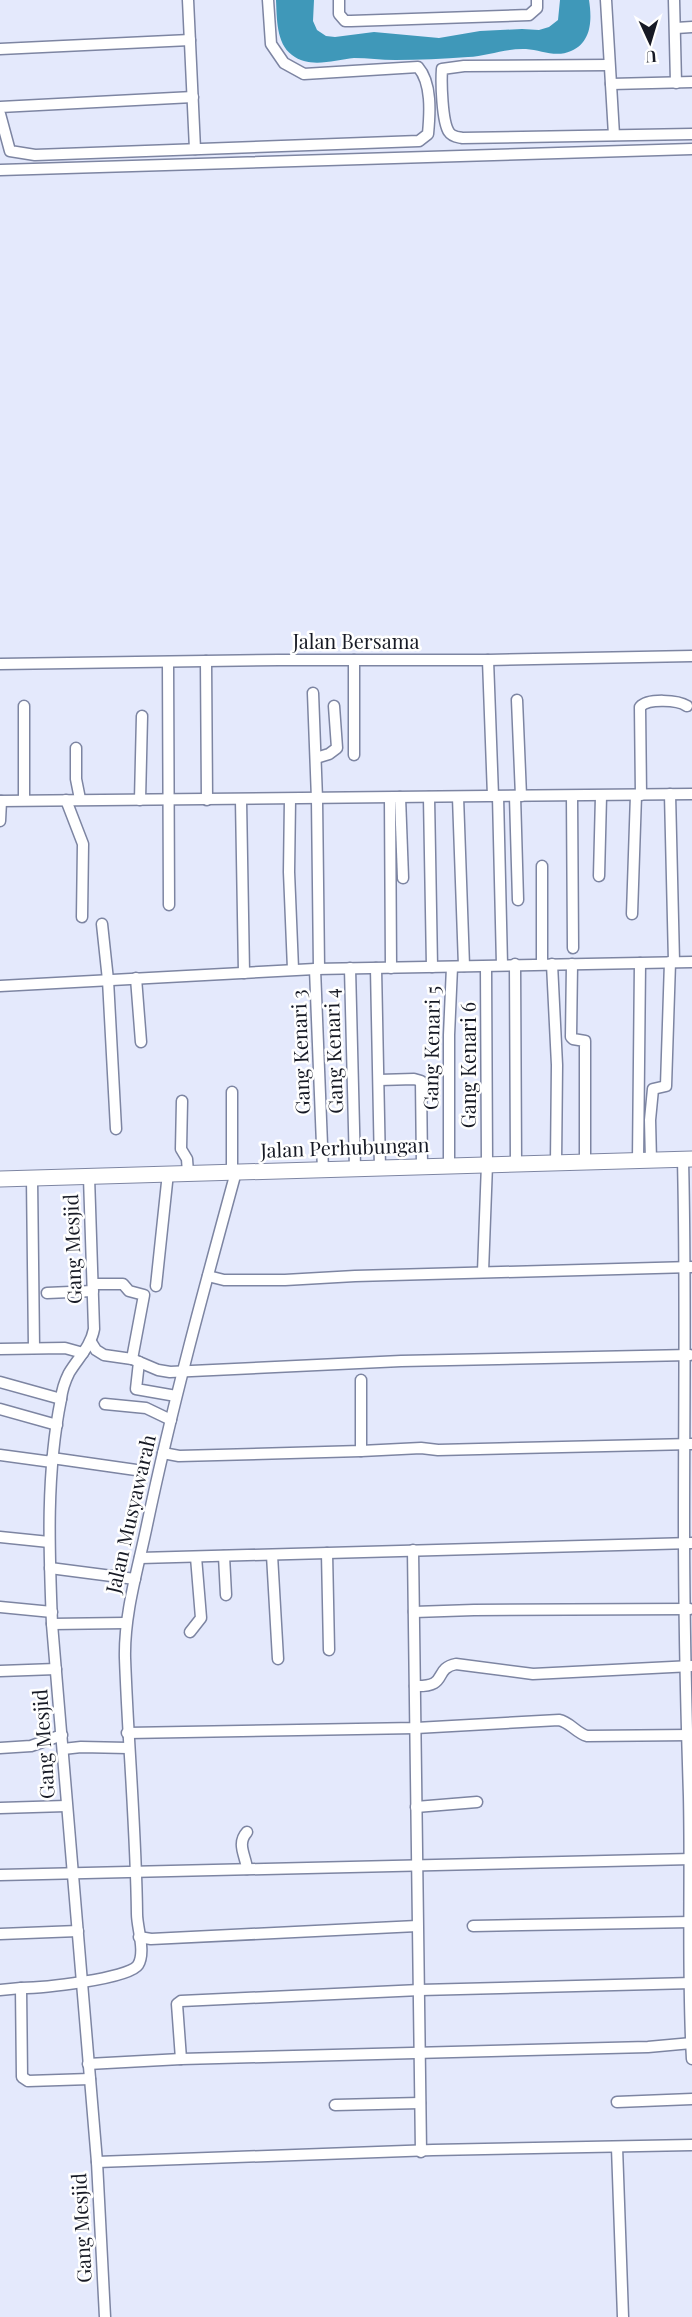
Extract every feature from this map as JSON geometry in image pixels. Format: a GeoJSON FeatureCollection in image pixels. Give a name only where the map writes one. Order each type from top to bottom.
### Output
{"type":"FeatureCollection","features":[{"type":"Feature","properties":{"kind":"main road","name":"Jalan Perhubungan"},"geometry":{"type":"LineString","coordinates":[[0,1179],[687,1160]]}},
{"type":"Feature","properties":{"kind":"street"},"geometry":{"type":"LineString","coordinates":[[188,0],[195,149]]}},
{"type":"Feature","properties":{"kind":"street"},"geometry":{"type":"LineString","coordinates":[[0,114],[9,151],[35,155],[419,141],[428,134],[427,85],[425,74],[418,67],[304,74],[284,63],[271,44],[268,0]]}},
{"type":"Feature","properties":{"kind":"street"},"geometry":{"type":"LineString","coordinates":[[339,0],[339,15],[345,21],[351,21],[530,15],[537,8],[537,0]]}},
{"type":"Feature","properties":{"kind":"street"},"geometry":{"type":"LineString","coordinates":[[606,0],[614,135]]}},
{"type":"Feature","properties":{"kind":"street"},"geometry":{"type":"LineString","coordinates":[[674,0],[676,82]]}},
{"type":"Feature","properties":{"kind":"street"},"geometry":{"type":"LineString","coordinates":[[676,28],[692,27]]}},
{"type":"Feature","properties":{"kind":"street"},"geometry":{"type":"LineString","coordinates":[[0,49],[190,40]]}},
{"type":"Feature","properties":{"kind":"street"},"geometry":{"type":"LineString","coordinates":[[609,65],[450,67],[442,69],[442,97],[448,131],[462,138],[692,134]]}},
{"type":"Feature","properties":{"kind":"street"},"geometry":{"type":"LineString","coordinates":[[611,84],[692,82]]}},
{"type":"Feature","properties":{"kind":"street"},"geometry":{"type":"LineString","coordinates":[[0,107],[193,97]]}},
{"type":"Feature","properties":{"kind":"street"},"geometry":{"type":"LineString","coordinates":[[0,170],[692,149]]}},
{"type":"Feature","properties":{"kind":"street","name":"Jalan Bersama"},"geometry":{"type":"LineString","coordinates":[[0,664],[692,656]]}},
{"type":"Feature","properties":{"kind":"street"},"geometry":{"type":"LineString","coordinates":[[354,660],[354,754]]}},
{"type":"Feature","properties":{"kind":"street"},"geometry":{"type":"LineString","coordinates":[[488,660],[502,965]]}},
{"type":"Feature","properties":{"kind":"street"},"geometry":{"type":"LineString","coordinates":[[206,661],[207,800]]}},
{"type":"Feature","properties":{"kind":"street"},"geometry":{"type":"LineString","coordinates":[[168,662],[169,905]]}},
{"type":"Feature","properties":{"kind":"street","name":"Gang Kenari 3"},"geometry":{"type":"LineString","coordinates":[[313,693],[323,1170]]}},
{"type":"Feature","properties":{"kind":"street"},"geometry":{"type":"LineString","coordinates":[[517,700],[518,900]]}},
{"type":"Feature","properties":{"kind":"street"},"geometry":{"type":"LineString","coordinates":[[632,914],[639,795],[640,707],[645,703],[678,702],[687,706]]}},
{"type":"Feature","properties":{"kind":"street"},"geometry":{"type":"LineString","coordinates":[[24,706],[24,800]]}},
{"type":"Feature","properties":{"kind":"street"},"geometry":{"type":"LineString","coordinates":[[316,758],[329,754],[337,748],[334,706]]}},
{"type":"Feature","properties":{"kind":"street"},"geometry":{"type":"LineString","coordinates":[[140,800],[142,716]]}},
{"type":"Feature","properties":{"kind":"street"},"geometry":{"type":"LineString","coordinates":[[76,748],[74,800],[83,844],[82,917]]}},
{"type":"Feature","properties":{"kind":"street"},"geometry":{"type":"LineString","coordinates":[[644,1161],[653,1089],[666,1086],[672,962],[670,794]]}},
{"type":"Feature","properties":{"kind":"street"},"geometry":{"type":"LineString","coordinates":[[0,822],[0,801],[24,800],[241,800],[692,794]]}},
{"type":"Feature","properties":{"kind":"street"},"geometry":{"type":"LineString","coordinates":[[572,796],[573,948]]}},
{"type":"Feature","properties":{"kind":"street"},"geometry":{"type":"LineString","coordinates":[[599,876],[601,796]]}},
{"type":"Feature","properties":{"kind":"street"},"geometry":{"type":"LineString","coordinates":[[395,797],[404,878]]}},
{"type":"Feature","properties":{"kind":"street"},"geometry":{"type":"LineString","coordinates":[[391,968],[395,797]]}},
{"type":"Feature","properties":{"kind":"street"},"geometry":{"type":"LineString","coordinates":[[429,797],[432,967]]}},
{"type":"Feature","properties":{"kind":"street"},"geometry":{"type":"LineString","coordinates":[[458,797],[464,966]]}},
{"type":"Feature","properties":{"kind":"street"},"geometry":{"type":"LineString","coordinates":[[290,799],[293,969]]}},
{"type":"Feature","properties":{"kind":"street"},"geometry":{"type":"LineString","coordinates":[[241,800],[244,973]]}},
{"type":"Feature","properties":{"kind":"street"},"geometry":{"type":"LineString","coordinates":[[542,866],[547,964],[557,1065],[556,1163]]}},
{"type":"Feature","properties":{"kind":"street"},"geometry":{"type":"LineString","coordinates":[[102,924],[108,980],[116,1129]]}},
{"type":"Feature","properties":{"kind":"street"},"geometry":{"type":"LineString","coordinates":[[0,986],[293,969],[692,962]]}},
{"type":"Feature","properties":{"kind":"street"},"geometry":{"type":"LineString","coordinates":[[640,963],[644,1161]]}},
{"type":"Feature","properties":{"kind":"street"},"geometry":{"type":"LineString","coordinates":[[515,964],[516,1164]]}},
{"type":"Feature","properties":{"kind":"street"},"geometry":{"type":"LineString","coordinates":[[573,964],[571,1037],[585,1041],[585,1162]]}},
{"type":"Feature","properties":{"kind":"street","name":"Gang Kenari 5"},"geometry":{"type":"LineString","coordinates":[[449,1165],[449,1035],[452,967]]}},
{"type":"Feature","properties":{"kind":"street","name":"Gang Kenari 6"},"geometry":{"type":"LineString","coordinates":[[483,1272],[487,1164],[486,967]]}},
{"type":"Feature","properties":{"kind":"street","name":"Gang Kenari 4"},"geometry":{"type":"LineString","coordinates":[[350,968],[355,1168]]}},
{"type":"Feature","properties":{"kind":"street"},"geometry":{"type":"LineString","coordinates":[[376,968],[380,1168]]}},
{"type":"Feature","properties":{"kind":"street"},"geometry":{"type":"LineString","coordinates":[[141,1042],[144,978]]}},
{"type":"Feature","properties":{"kind":"street"},"geometry":{"type":"LineString","coordinates":[[379,1080],[409,1079],[421,1082],[422,1166]]}},
{"type":"Feature","properties":{"kind":"street","name":"Jalan Musyawarah"},"geometry":{"type":"LineString","coordinates":[[0,1989],[82,1983],[133,1970],[140,1958],[127,1733],[125,1623],[176,1396],[234,1173],[232,1092]]}},
{"type":"Feature","properties":{"kind":"street"},"geometry":{"type":"LineString","coordinates":[[182,1101],[181,1149],[187,1159],[188,1173]]}},
{"type":"Feature","properties":{"kind":"street"},"geometry":{"type":"LineString","coordinates":[[687,1160],[692,2059]]}},
{"type":"Feature","properties":{"kind":"street"},"geometry":{"type":"LineString","coordinates":[[156,1286],[168,1173]]}},
{"type":"Feature","properties":{"kind":"street","name":"Gang Mesjid"},"geometry":{"type":"LineString","coordinates":[[89,1177],[94,1329],[91,1342],[70,1372],[61,1398],[52,1460],[49,1542],[52,1624],[66,1806],[97,2162],[105,2317]]}},
{"type":"Feature","properties":{"kind":"street"},"geometry":{"type":"LineString","coordinates":[[32,1178],[34,1348]]}},
{"type":"Feature","properties":{"kind":"street"},"geometry":{"type":"LineString","coordinates":[[208,1276],[224,1280],[275,1280],[689,1267]]}},
{"type":"Feature","properties":{"kind":"street"},"geometry":{"type":"LineString","coordinates":[[47,1293],[123,1284],[129,1291],[144,1295],[136,1361],[136,1389],[176,1396]]}},
{"type":"Feature","properties":{"kind":"street"},"geometry":{"type":"LineString","coordinates":[[91,1342],[96,1350],[104,1355],[136,1361],[164,1372],[400,1361],[688,1355]]}},
{"type":"Feature","properties":{"kind":"street"},"geometry":{"type":"LineString","coordinates":[[0,1348],[64,1348],[83,1353]]}},
{"type":"Feature","properties":{"kind":"street"},"geometry":{"type":"LineString","coordinates":[[361,1380],[361,1451]]}},
{"type":"Feature","properties":{"kind":"street"},"geometry":{"type":"LineString","coordinates":[[0,1382],[61,1398]]}},
{"type":"Feature","properties":{"kind":"street"},"geometry":{"type":"LineString","coordinates":[[105,1404],[146,1408],[171,1420]]}},
{"type":"Feature","properties":{"kind":"street"},"geometry":{"type":"LineString","coordinates":[[0,1409],[57,1425]]}},
{"type":"Feature","properties":{"kind":"street"},"geometry":{"type":"LineString","coordinates":[[163,1453],[179,1456],[421,1448],[438,1450],[688,1444]]}},
{"type":"Feature","properties":{"kind":"street"},"geometry":{"type":"LineString","coordinates":[[0,1455],[143,1471]]}},
{"type":"Feature","properties":{"kind":"street"},"geometry":{"type":"LineString","coordinates":[[0,1537],[49,1542]]}},
{"type":"Feature","properties":{"kind":"street"},"geometry":{"type":"LineString","coordinates":[[140,1558],[688,1543]]}},
{"type":"Feature","properties":{"kind":"street"},"geometry":{"type":"LineString","coordinates":[[413,1550],[421,2152]]}},
{"type":"Feature","properties":{"kind":"street"},"geometry":{"type":"LineString","coordinates":[[327,1553],[329,1650]]}},
{"type":"Feature","properties":{"kind":"street"},"geometry":{"type":"LineString","coordinates":[[272,1555],[278,1659]]}},
{"type":"Feature","properties":{"kind":"street"},"geometry":{"type":"LineString","coordinates":[[224,1556],[226,1595]]}},
{"type":"Feature","properties":{"kind":"street"},"geometry":{"type":"LineString","coordinates":[[190,1632],[198,1623],[201,1615],[196,1557]]}},
{"type":"Feature","properties":{"kind":"street"},"geometry":{"type":"LineString","coordinates":[[50,1568],[135,1579]]}},
{"type":"Feature","properties":{"kind":"street"},"geometry":{"type":"LineString","coordinates":[[0,1607],[52,1611]]}},
{"type":"Feature","properties":{"kind":"street"},"geometry":{"type":"LineString","coordinates":[[414,1612],[688,1609]]}},
{"type":"Feature","properties":{"kind":"street"},"geometry":{"type":"LineString","coordinates":[[52,1624],[125,1623]]}},
{"type":"Feature","properties":{"kind":"street"},"geometry":{"type":"LineString","coordinates":[[415,1686],[435,1684],[445,1668],[456,1664],[533,1674],[689,1666]]}},
{"type":"Feature","properties":{"kind":"street"},"geometry":{"type":"LineString","coordinates":[[0,1671],[56,1669]]}},
{"type":"Feature","properties":{"kind":"street"},"geometry":{"type":"LineString","coordinates":[[127,1733],[416,1728],[559,1720],[565,1721],[576,1731],[587,1736],[689,1736]]}},
{"type":"Feature","properties":{"kind":"street"},"geometry":{"type":"LineString","coordinates":[[0,1748],[31,1746],[62,1735]]}},
{"type":"Feature","properties":{"kind":"street"},"geometry":{"type":"LineString","coordinates":[[63,1749],[128,1748]]}},
{"type":"Feature","properties":{"kind":"street"},"geometry":{"type":"LineString","coordinates":[[416,1807],[477,1802]]}},
{"type":"Feature","properties":{"kind":"street"},"geometry":{"type":"LineString","coordinates":[[0,1808],[66,1806]]}},
{"type":"Feature","properties":{"kind":"street"},"geometry":{"type":"LineString","coordinates":[[247,1869],[242,1845],[243,1838],[248,1832]]}},
{"type":"Feature","properties":{"kind":"street"},"geometry":{"type":"LineString","coordinates":[[0,1875],[690,1859]]}},
{"type":"Feature","properties":{"kind":"street"},"geometry":{"type":"LineString","coordinates":[[473,1926],[691,1922]]}},
{"type":"Feature","properties":{"kind":"street"},"geometry":{"type":"LineString","coordinates":[[139,1937],[151,1939],[417,1926]]}},
{"type":"Feature","properties":{"kind":"street"},"geometry":{"type":"LineString","coordinates":[[0,1934],[78,1931]]}},
{"type":"Feature","properties":{"kind":"street"},"geometry":{"type":"LineString","coordinates":[[181,2059],[177,2004],[180,2001],[420,1990],[691,1983]]}},
{"type":"Feature","properties":{"kind":"street"},"geometry":{"type":"LineString","coordinates":[[21,1988],[22,2077],[28,2081],[90,2079]]}},
{"type":"Feature","properties":{"kind":"street"},"geometry":{"type":"LineString","coordinates":[[88,2064],[181,2059],[648,2048],[692,2043]]}},
{"type":"Feature","properties":{"kind":"street"},"geometry":{"type":"LineString","coordinates":[[617,2102],[692,2099]]}},
{"type":"Feature","properties":{"kind":"street"},"geometry":{"type":"LineString","coordinates":[[335,2105],[420,2103]]}},
{"type":"Feature","properties":{"kind":"street"},"geometry":{"type":"LineString","coordinates":[[97,2162],[692,2145]]}},
{"type":"Feature","properties":{"kind":"street"},"geometry":{"type":"LineString","coordinates":[[617,2147],[623,2317]]}},
{"type":"Feature","properties":{"kind":"water"},"geometry":{"type":"Polygon","coordinates":[[[276,0],[314,0],[313,21],[317,30],[326,36],[335,37],[374,32],[439,38],[480,31],[539,30],[549,27],[558,20],[560,0],[589,0],[590,22],[583,42],[565,53],[554,54],[519,49],[459,58],[395,60],[354,58],[314,63],[292,55],[283,44],[278,30],[276,0]]]}}]}
